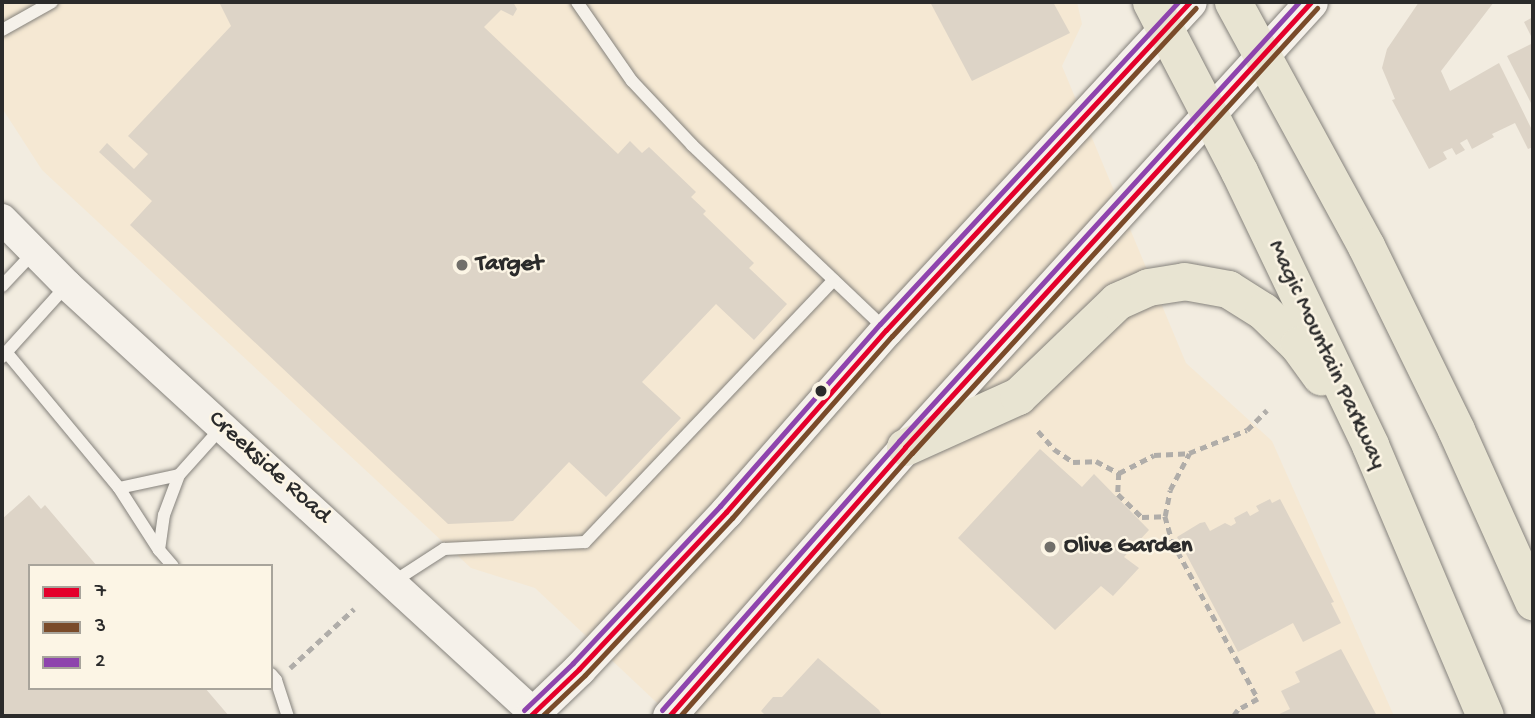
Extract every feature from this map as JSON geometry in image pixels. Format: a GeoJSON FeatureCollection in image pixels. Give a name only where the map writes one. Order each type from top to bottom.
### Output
{"type":"FeatureCollection","features":[{"type":"Feature","properties":{"kind":"main road"},"geometry":{"type":"LineString","coordinates":[[534,715],[726,512],[1158,16],[1190,2]]}},
{"type":"Feature","properties":{"kind":"main road"},"geometry":{"type":"LineString","coordinates":[[1233,2],[1366,246],[1456,430],[1533,601]]}},
{"type":"Feature","properties":{"kind":"main road"},"geometry":{"type":"LineString","coordinates":[[669,716],[905,447],[1311,2]]}},
{"type":"Feature","properties":{"kind":"main road","name":"Magic Mountain Parkway"},"geometry":{"type":"LineString","coordinates":[[1158,16],[1370,445],[1485,716]]}},
{"type":"Feature","properties":{"kind":"main road"},"geometry":{"type":"LineString","coordinates":[[905,447],[1018,396],[1117,301],[1148,287],[1184,282],[1228,289],[1263,310],[1298,345],[1370,445]]}},
{"type":"Feature","properties":{"kind":"street","name":"Creekside Road"},"geometry":{"type":"LineString","coordinates":[[2,219],[67,285],[393,582],[534,715]]}},
{"type":"Feature","properties":{"kind":"lane"},"geometry":{"type":"LineString","coordinates":[[2,30],[51,2]]}},
{"type":"Feature","properties":{"kind":"lane"},"geometry":{"type":"LineString","coordinates":[[577,2],[632,81],[692,145],[886,330]]}},
{"type":"Feature","properties":{"kind":"lane"},"geometry":{"type":"LineString","coordinates":[[2,286],[33,253]]}},
{"type":"Feature","properties":{"kind":"lane"},"geometry":{"type":"LineString","coordinates":[[393,582],[444,549],[585,542],[834,280]]}},
{"type":"Feature","properties":{"kind":"lane"},"geometry":{"type":"LineString","coordinates":[[67,285],[4,355],[119,488],[159,550],[171,564]]}},
{"type":"Feature","properties":{"kind":"lane"},"geometry":{"type":"LineString","coordinates":[[159,550],[164,515],[178,475],[223,426]]}},
{"type":"Feature","properties":{"kind":"lane"},"geometry":{"type":"LineString","coordinates":[[119,488],[178,475]]}},
{"type":"Feature","properties":{"kind":"lane"},"geometry":{"type":"LineString","coordinates":[[273,676],[288,716]]}},
{"type":"Feature","properties":{"kind":"path"},"geometry":{"type":"LineString","coordinates":[[1119,473],[1154,455],[1189,453],[1247,430],[1268,410]]}},
{"type":"Feature","properties":{"kind":"path"},"geometry":{"type":"LineString","coordinates":[[1038,431],[1054,449],[1073,462],[1096,461],[1119,473]]}},
{"type":"Feature","properties":{"kind":"path"},"geometry":{"type":"LineString","coordinates":[[1189,453],[1170,490],[1165,516],[1172,541],[1258,699],[1238,710],[1234,716]]}},
{"type":"Feature","properties":{"kind":"path"},"geometry":{"type":"LineString","coordinates":[[1119,473],[1118,494],[1142,517],[1165,516]]}},
{"type":"Feature","properties":{"kind":"path"},"geometry":{"type":"LineString","coordinates":[[290,668],[354,609]]}},
{"type":"Feature","properties":{"kind":"shaded area"},"geometry":{"type":"Polygon","coordinates":[[[2,2],[1077,2],[1082,24],[1062,66],[1186,363],[1272,441],[1394,716],[671,716],[535,588],[471,568],[42,170],[2,108],[2,2]]]}},
{"type":"Feature","properties":{"kind":"building","name":"Target"},"geometry":{"type":"Polygon","coordinates":[[[219,2],[513,2],[517,9],[513,16],[501,10],[484,27],[618,154],[630,141],[642,153],[649,147],[696,192],[691,197],[706,211],[703,214],[754,263],[749,268],[787,304],[754,340],[716,304],[642,382],[681,418],[606,497],[569,462],[513,521],[448,524],[130,225],[152,201],[99,152],[107,143],[134,169],[148,154],[128,136],[231,26],[219,2]]]}},
{"type":"Feature","properties":{"kind":"building"},"geometry":{"type":"Polygon","coordinates":[[[930,2],[1053,2],[1070,33],[972,81],[930,2]]]}},
{"type":"Feature","properties":{"kind":"building"},"geometry":{"type":"Polygon","coordinates":[[[1419,2],[1494,2],[1441,71],[1450,91],[1499,63],[1533,132],[1533,147],[1528,149],[1515,123],[1492,134],[1494,137],[1472,149],[1467,139],[1460,143],[1465,150],[1456,155],[1452,148],[1443,152],[1447,159],[1429,169],[1392,100],[1395,99],[1382,68],[1387,49],[1419,2]]]}},
{"type":"Feature","properties":{"kind":"building"},"geometry":{"type":"Polygon","coordinates":[[[1533,17],[1533,40],[1524,22],[1533,17]]]}},
{"type":"Feature","properties":{"kind":"building"},"geometry":{"type":"Polygon","coordinates":[[[1533,43],[1533,107],[1507,56],[1533,43]]]}},
{"type":"Feature","properties":{"kind":"building","name":"Olive Garden"},"geometry":{"type":"Polygon","coordinates":[[[1040,449],[1082,487],[1094,474],[1149,530],[1124,557],[1139,568],[1113,596],[1101,586],[1055,630],[958,538],[1040,449]]]}},
{"type":"Feature","properties":{"kind":"building"},"geometry":{"type":"Polygon","coordinates":[[[29,495],[41,509],[45,505],[95,564],[28,564],[28,690],[207,690],[229,716],[2,716],[2,519],[29,495]]]}},
{"type":"Feature","properties":{"kind":"building"},"geometry":{"type":"Polygon","coordinates":[[[1270,499],[1272,503],[1280,499],[1334,602],[1331,603],[1341,623],[1303,642],[1293,623],[1238,652],[1177,537],[1200,523],[1205,522],[1210,531],[1225,523],[1231,526],[1236,523],[1234,518],[1247,511],[1250,516],[1259,511],[1256,506],[1270,499]]]}},
{"type":"Feature","properties":{"kind":"building"},"geometry":{"type":"Polygon","coordinates":[[[1341,649],[1377,716],[1275,716],[1290,709],[1281,691],[1300,682],[1295,672],[1341,649]]]}},
{"type":"Feature","properties":{"kind":"building"},"geometry":{"type":"Polygon","coordinates":[[[818,658],[879,710],[882,716],[762,716],[764,714],[761,711],[773,697],[782,697],[818,658]]]}},
{"type":"Feature","properties":{"kind":"transit line","name":"2"},"geometry":{"type":"LineString","coordinates":[[524,710],[573,663],[720,506],[880,324],[1178,2]]}},
{"type":"Feature","properties":{"kind":"transit line","name":"7"},"geometry":{"type":"LineString","coordinates":[[530,716],[579,669],[726,512],[886,330],[1190,2]]}},
{"type":"Feature","properties":{"kind":"transit line","name":"2"},"geometry":{"type":"LineString","coordinates":[[662,710],[899,441],[1299,2]]}},
{"type":"Feature","properties":{"kind":"transit line","name":"7"},"geometry":{"type":"LineString","coordinates":[[669,716],[905,447],[1311,2]]}},
{"type":"Feature","properties":{"kind":"transit line","name":"3"},"geometry":{"type":"LineString","coordinates":[[542,716],[585,675],[732,518],[892,336],[1196,8]]}},
{"type":"Feature","properties":{"kind":"transit line","name":"3"},"geometry":{"type":"LineString","coordinates":[[680,716],[912,453],[1317,8]]}},
{"type":"Feature","properties":{"kind":"place","name":"Target"},"geometry":{"type":"Point","coordinates":[462,265]}},
{"type":"Feature","properties":{"kind":"place","name":"Olive Garden"},"geometry":{"type":"Point","coordinates":[1050,547]}}]}
